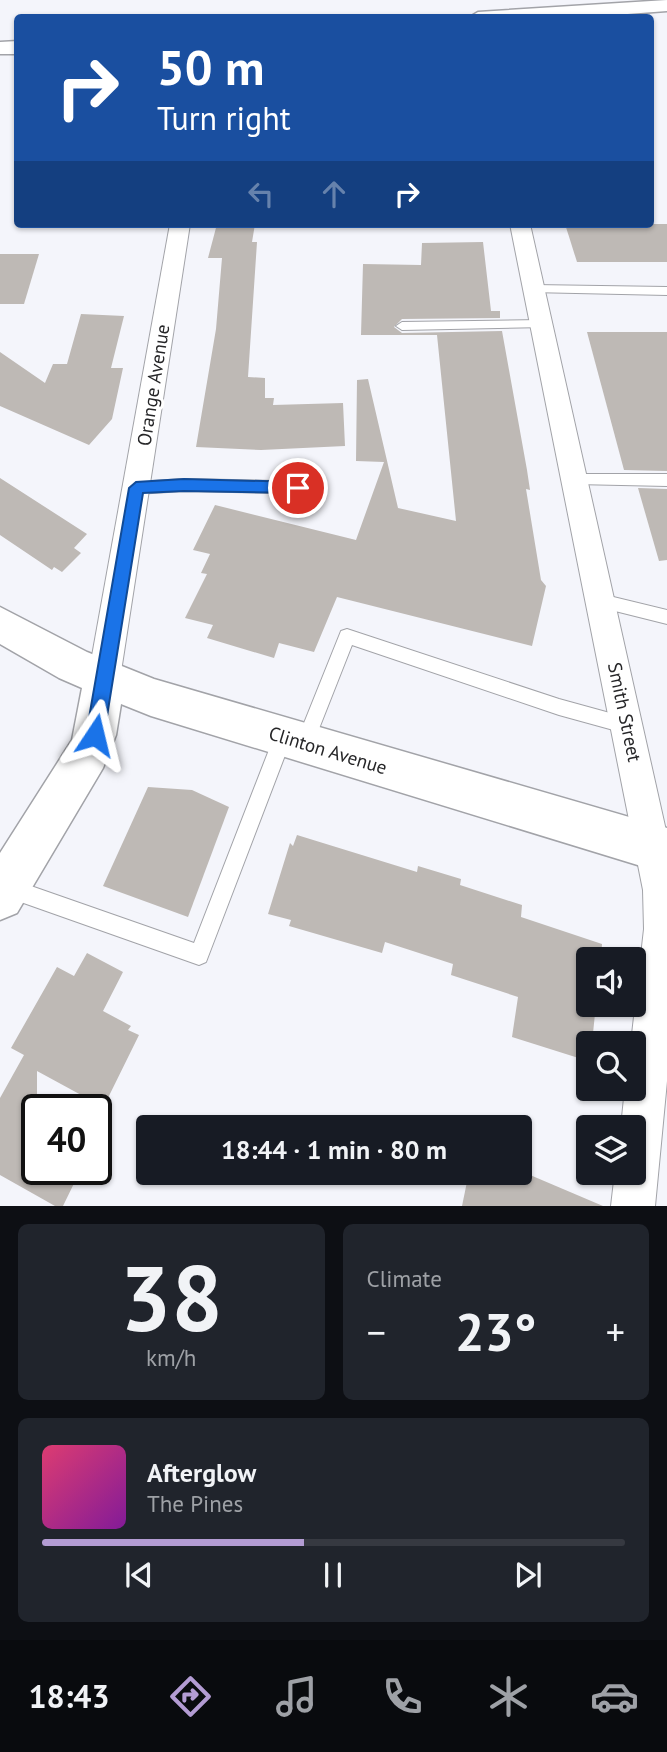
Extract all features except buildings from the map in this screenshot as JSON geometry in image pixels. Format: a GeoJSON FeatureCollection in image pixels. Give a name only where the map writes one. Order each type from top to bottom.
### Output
{"type":"FeatureCollection","features":[{"type":"Feature","properties":{"kind":"main road"},"geometry":{"type":"LineString","coordinates":[[536,14],[667,5]]}},
{"type":"Feature","properties":{"kind":"main road","name":"Clinton Avenue"},"geometry":{"type":"LineString","coordinates":[[0,624],[42,649],[104,678],[182,708],[660,849]]}},
{"type":"Feature","properties":{"kind":"main road","name":"Orange Avenue"},"geometry":{"type":"LineString","coordinates":[[3,891],[88,753],[95,735],[104,678]]}},
{"type":"Feature","properties":{"kind":"street","name":"Orange Avenue"},"geometry":{"type":"LineString","coordinates":[[104,678],[179,228]]}},
{"type":"Feature","properties":{"kind":"street","name":"Smith Street"},"geometry":{"type":"LineString","coordinates":[[521,228],[628,726],[660,849],[663,929],[634,1206]]}},
{"type":"Feature","properties":{"kind":"lane"},"geometry":{"type":"LineString","coordinates":[[534,289],[667,291]]}},
{"type":"Feature","properties":{"kind":"lane"},"geometry":{"type":"LineString","coordinates":[[402,326],[542,324]]}},
{"type":"Feature","properties":{"kind":"lane"},"geometry":{"type":"LineString","coordinates":[[575,479],[667,480]]}},
{"type":"Feature","properties":{"kind":"lane"},"geometry":{"type":"LineString","coordinates":[[136,488],[184,485],[317,488]]}},
{"type":"Feature","properties":{"kind":"lane"},"geometry":{"type":"LineString","coordinates":[[601,601],[667,617]]}},
{"type":"Feature","properties":{"kind":"lane"},"geometry":{"type":"LineString","coordinates":[[3,891],[199,955],[294,740],[347,636],[559,707],[628,726]]}},
{"type":"Feature","properties":{"kind":"route"},"geometry":{"type":"LineString","coordinates":[[95,735],[136,488],[184,485],[298,488]]}}]}
